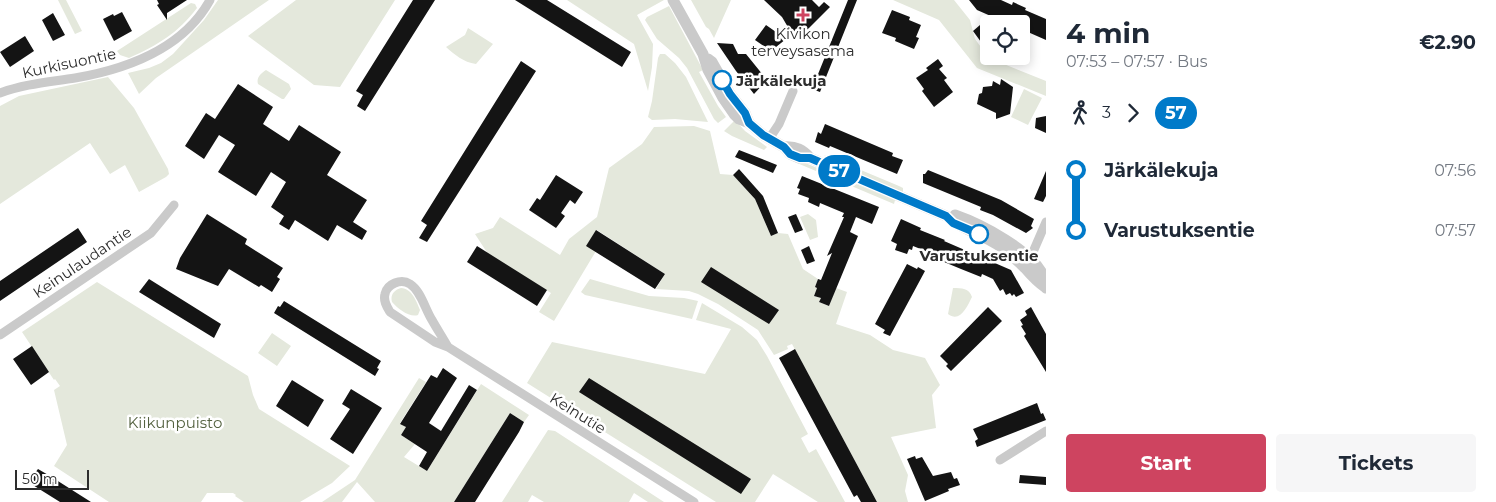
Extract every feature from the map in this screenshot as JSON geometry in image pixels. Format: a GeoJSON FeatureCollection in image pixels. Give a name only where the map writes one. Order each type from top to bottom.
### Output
{"type":"FeatureCollection","features":[{"type":"Feature","properties":{"kind":"street","name":"Kurkisuontie"},"geometry":{"type":"LineString","coordinates":[[0,93],[20,87],[108,71],[140,61],[166,47],[201,14],[210,0]]}},
{"type":"Feature","properties":{"kind":"street"},"geometry":{"type":"LineString","coordinates":[[673,0],[703,54],[705,66],[729,108],[739,119],[749,123],[769,139],[784,147],[790,154],[800,158],[810,158],[946,216],[956,215],[985,228],[1007,241],[1027,263],[1039,284],[1046,287]]}},
{"type":"Feature","properties":{"kind":"street"},"geometry":{"type":"LineString","coordinates":[[769,139],[779,124],[793,91]]}},
{"type":"Feature","properties":{"kind":"street","name":"Keinulaudantie"},"geometry":{"type":"LineString","coordinates":[[0,334],[151,232],[174,206]]}},
{"type":"Feature","properties":{"kind":"street"},"geometry":{"type":"LineString","coordinates":[[1027,263],[1046,222]]}},
{"type":"Feature","properties":{"kind":"street","name":"Keinutie"},"geometry":{"type":"LineString","coordinates":[[448,347],[415,289],[409,283],[402,281],[388,288],[384,299],[390,312],[435,342],[448,347],[694,502]]}},
{"type":"Feature","properties":{"kind":"street"},"geometry":{"type":"LineString","coordinates":[[1000,460],[1046,431]]}},
{"type":"Feature","properties":{"kind":"green space"},"geometry":{"type":"Polygon","coordinates":[[[58,0],[66,0],[82,31],[75,34],[58,0]]]}},
{"type":"Feature","properties":{"kind":"green space"},"geometry":{"type":"Polygon","coordinates":[[[218,0],[269,0],[156,78],[139,94],[128,73],[161,63],[173,54],[204,20],[218,0]]]}},
{"type":"Feature","properties":{"kind":"green space"},"geometry":{"type":"Polygon","coordinates":[[[296,0],[395,0],[340,87],[314,85],[248,36],[296,0]]]}},
{"type":"Feature","properties":{"kind":"green space"},"geometry":{"type":"Polygon","coordinates":[[[567,0],[664,0],[637,15],[653,44],[648,91],[634,44],[567,0]]]}},
{"type":"Feature","properties":{"kind":"green space"},"geometry":{"type":"Polygon","coordinates":[[[691,0],[731,0],[714,38],[706,27],[691,0]]]}},
{"type":"Feature","properties":{"kind":"green space"},"geometry":{"type":"Polygon","coordinates":[[[893,0],[954,0],[970,20],[975,39],[980,46],[980,65],[1006,65],[1046,81],[1046,96],[977,68],[939,20],[893,0]]]}},
{"type":"Feature","properties":{"kind":"green space"},"geometry":{"type":"Polygon","coordinates":[[[191,3],[195,4],[197,8],[190,17],[158,43],[129,58],[120,55],[117,51],[191,3]]]}},
{"type":"Feature","properties":{"kind":"green space"},"geometry":{"type":"Polygon","coordinates":[[[669,6],[703,70],[699,72],[726,117],[718,123],[714,119],[687,68],[679,58],[657,39],[645,20],[647,17],[669,6]]]}},
{"type":"Feature","properties":{"kind":"green space"},"geometry":{"type":"Polygon","coordinates":[[[468,28],[493,44],[476,64],[463,60],[446,47],[465,35],[468,28]]]}},
{"type":"Feature","properties":{"kind":"green space"},"geometry":{"type":"Polygon","coordinates":[[[660,54],[665,54],[686,77],[708,122],[675,119],[652,120],[648,117],[660,54]]]}},
{"type":"Feature","properties":{"kind":"green space"},"geometry":{"type":"Polygon","coordinates":[[[266,70],[289,84],[291,89],[284,99],[258,84],[259,76],[266,70]]]}},
{"type":"Feature","properties":{"kind":"green space"},"geometry":{"type":"Polygon","coordinates":[[[108,77],[134,108],[169,174],[139,192],[125,165],[110,174],[90,143],[0,204],[0,106],[19,96],[108,77]]]}},
{"type":"Feature","properties":{"kind":"green space"},"geometry":{"type":"Polygon","coordinates":[[[1024,89],[1042,98],[1028,125],[1011,117],[1024,89]]]}},
{"type":"Feature","properties":{"kind":"green space"},"geometry":{"type":"Polygon","coordinates":[[[735,120],[745,131],[767,147],[764,150],[724,131],[735,120]]]}},
{"type":"Feature","properties":{"kind":"green space"},"geometry":{"type":"Polygon","coordinates":[[[694,126],[710,131],[720,174],[733,175],[755,199],[771,236],[778,233],[788,234],[803,269],[818,279],[814,296],[821,298],[819,302],[829,306],[836,288],[847,292],[836,324],[870,335],[893,350],[925,358],[940,385],[932,395],[936,428],[891,437],[908,475],[905,491],[908,502],[877,502],[792,344],[787,346],[788,349],[774,355],[758,330],[718,304],[689,291],[656,289],[665,274],[597,230],[587,245],[596,251],[554,321],[539,312],[551,293],[488,254],[475,234],[493,228],[500,217],[560,255],[569,239],[597,217],[609,168],[642,144],[654,127],[694,126]]]}},
{"type":"Feature","properties":{"kind":"green space"},"geometry":{"type":"Polygon","coordinates":[[[825,155],[899,186],[903,188],[903,192],[859,174],[824,157],[825,155]]]}},
{"type":"Feature","properties":{"kind":"green space"},"geometry":{"type":"Polygon","coordinates":[[[798,160],[895,200],[894,204],[797,163],[798,160]]]}},
{"type":"Feature","properties":{"kind":"green space"},"geometry":{"type":"Polygon","coordinates":[[[808,214],[816,220],[818,237],[810,240],[800,217],[808,214]]]}},
{"type":"Feature","properties":{"kind":"green space"},"geometry":{"type":"Polygon","coordinates":[[[590,279],[649,296],[684,298],[698,301],[692,319],[585,295],[581,292],[590,279]]]}},
{"type":"Feature","properties":{"kind":"green space","name":"Kiikunpuisto"},"geometry":{"type":"Polygon","coordinates":[[[97,282],[248,376],[259,409],[350,466],[332,483],[300,502],[244,502],[233,493],[207,493],[201,502],[109,502],[54,466],[67,445],[54,390],[60,386],[22,332],[97,282]]]}},
{"type":"Feature","properties":{"kind":"green space"},"geometry":{"type":"Polygon","coordinates":[[[401,288],[408,290],[417,302],[420,310],[418,315],[408,314],[392,302],[393,293],[401,288]]]}},
{"type":"Feature","properties":{"kind":"green space"},"geometry":{"type":"Polygon","coordinates":[[[953,288],[967,290],[972,297],[963,313],[956,317],[948,314],[953,288]]]}},
{"type":"Feature","properties":{"kind":"green space"},"geometry":{"type":"Polygon","coordinates":[[[702,303],[742,327],[757,340],[808,434],[801,438],[809,453],[816,449],[845,502],[818,502],[773,474],[755,502],[716,502],[527,383],[552,342],[705,374],[731,329],[696,320],[702,303]]]}},
{"type":"Feature","properties":{"kind":"green space"},"geometry":{"type":"Polygon","coordinates":[[[272,333],[291,346],[277,366],[258,353],[272,333]]]}},
{"type":"Feature","properties":{"kind":"green space"},"geometry":{"type":"Polygon","coordinates":[[[419,378],[426,382],[400,423],[406,427],[401,435],[415,444],[404,457],[427,471],[481,384],[529,415],[524,422],[510,413],[454,502],[375,502],[357,482],[342,502],[322,502],[355,480],[419,378]]]}},
{"type":"Feature","properties":{"kind":"green space"},"geometry":{"type":"Polygon","coordinates":[[[548,430],[555,431],[664,502],[648,502],[634,493],[629,502],[544,502],[532,495],[528,502],[502,502],[548,430]]]}},
{"type":"Feature","properties":{"kind":"building"},"geometry":{"type":"Polygon","coordinates":[[[157,0],[187,0],[167,13],[167,20],[157,5],[159,4],[157,0]]]}},
{"type":"Feature","properties":{"kind":"building"},"geometry":{"type":"Polygon","coordinates":[[[413,0],[435,0],[365,111],[357,106],[363,95],[356,91],[413,0]]]}},
{"type":"Feature","properties":{"kind":"building"},"geometry":{"type":"Polygon","coordinates":[[[515,0],[547,0],[631,52],[622,67],[515,0]]]}},
{"type":"Feature","properties":{"kind":"building"},"geometry":{"type":"Polygon","coordinates":[[[764,0],[812,0],[819,7],[824,2],[830,7],[801,36],[796,31],[792,34],[782,17],[764,0]]]}},
{"type":"Feature","properties":{"kind":"building"},"geometry":{"type":"Polygon","coordinates":[[[848,0],[857,0],[820,92],[812,89],[848,0]]]}},
{"type":"Feature","properties":{"kind":"building"},"geometry":{"type":"Polygon","coordinates":[[[969,0],[1001,0],[1012,5],[1013,2],[1026,8],[1025,10],[1046,19],[1046,40],[1030,33],[1030,15],[988,15],[977,10],[969,0]]]}},
{"type":"Feature","properties":{"kind":"building"},"geometry":{"type":"Polygon","coordinates":[[[892,10],[910,17],[909,20],[921,25],[916,37],[919,38],[914,49],[895,41],[896,38],[882,33],[892,10]]]}},
{"type":"Feature","properties":{"kind":"building"},"geometry":{"type":"Polygon","coordinates":[[[122,12],[132,31],[114,41],[103,19],[122,12]]]}},
{"type":"Feature","properties":{"kind":"building"},"geometry":{"type":"Polygon","coordinates":[[[53,13],[65,35],[53,41],[42,20],[53,13]]]}},
{"type":"Feature","properties":{"kind":"building"},"geometry":{"type":"Polygon","coordinates":[[[766,25],[786,39],[771,51],[755,40],[766,25]]]}},
{"type":"Feature","properties":{"kind":"building"},"geometry":{"type":"Polygon","coordinates":[[[980,25],[980,41],[973,31],[980,25]]]}},
{"type":"Feature","properties":{"kind":"building"},"geometry":{"type":"Polygon","coordinates":[[[25,36],[34,51],[10,67],[0,52],[25,36]]]}},
{"type":"Feature","properties":{"kind":"building"},"geometry":{"type":"Polygon","coordinates":[[[717,43],[733,44],[738,54],[746,54],[767,80],[754,94],[736,71],[717,43]]]}},
{"type":"Feature","properties":{"kind":"building"},"geometry":{"type":"Polygon","coordinates":[[[938,59],[943,66],[939,69],[947,78],[944,80],[953,92],[934,107],[922,91],[924,89],[916,78],[928,70],[926,68],[938,59]]]}},
{"type":"Feature","properties":{"kind":"building"},"geometry":{"type":"Polygon","coordinates":[[[521,61],[536,71],[427,242],[419,238],[427,225],[421,221],[521,61]]]}},
{"type":"Feature","properties":{"kind":"building"},"geometry":{"type":"Polygon","coordinates":[[[1001,79],[1013,87],[1010,114],[996,119],[996,113],[977,104],[983,87],[992,86],[993,81],[1000,85],[1001,79]]]}},
{"type":"Feature","properties":{"kind":"building"},"geometry":{"type":"Polygon","coordinates":[[[238,84],[273,107],[263,124],[289,141],[299,125],[341,152],[327,175],[367,200],[353,222],[367,231],[362,240],[337,225],[328,241],[295,220],[289,230],[279,224],[284,216],[271,207],[286,182],[271,172],[256,196],[218,172],[235,145],[219,135],[204,159],[185,146],[206,113],[215,119],[238,84]]]}},
{"type":"Feature","properties":{"kind":"building"},"geometry":{"type":"Polygon","coordinates":[[[1046,116],[1046,133],[1035,128],[1036,118],[1046,116]]]}},
{"type":"Feature","properties":{"kind":"building"},"geometry":{"type":"Polygon","coordinates":[[[825,124],[893,153],[892,156],[903,160],[897,174],[830,146],[829,148],[815,142],[818,132],[821,134],[825,124]]]}},
{"type":"Feature","properties":{"kind":"building"},"geometry":{"type":"Polygon","coordinates":[[[739,150],[777,165],[773,173],[735,157],[739,150]]]}},
{"type":"Feature","properties":{"kind":"building"},"geometry":{"type":"Polygon","coordinates":[[[739,169],[763,196],[778,233],[771,236],[755,199],[733,175],[739,169]]]}},
{"type":"Feature","properties":{"kind":"building"},"geometry":{"type":"Polygon","coordinates":[[[928,170],[1001,200],[1034,219],[1031,226],[1033,228],[1026,233],[980,210],[981,207],[923,183],[923,174],[928,170]]]}},
{"type":"Feature","properties":{"kind":"building"},"geometry":{"type":"Polygon","coordinates":[[[1046,171],[1046,196],[1043,202],[1034,199],[1046,171]]]}},
{"type":"Feature","properties":{"kind":"building"},"geometry":{"type":"Polygon","coordinates":[[[556,175],[583,192],[575,204],[570,200],[561,213],[565,216],[556,228],[529,210],[537,198],[540,200],[556,175]]]}},
{"type":"Feature","properties":{"kind":"building"},"geometry":{"type":"Polygon","coordinates":[[[802,176],[879,207],[872,224],[856,217],[850,232],[858,236],[829,306],[819,302],[821,298],[814,296],[817,288],[815,287],[818,279],[821,280],[832,253],[827,256],[844,213],[820,203],[819,207],[808,202],[809,198],[798,194],[800,189],[797,188],[802,176]]]}},
{"type":"Feature","properties":{"kind":"building"},"geometry":{"type":"Polygon","coordinates":[[[207,214],[247,239],[245,244],[283,268],[277,277],[280,279],[272,292],[261,285],[259,287],[229,269],[218,286],[176,269],[180,258],[207,214]]]}},
{"type":"Feature","properties":{"kind":"building"},"geometry":{"type":"Polygon","coordinates":[[[796,214],[803,230],[795,233],[788,217],[796,214]]]}},
{"type":"Feature","properties":{"kind":"building"},"geometry":{"type":"Polygon","coordinates":[[[901,219],[921,228],[920,230],[1011,270],[1024,293],[1016,297],[1010,293],[1006,295],[1003,289],[1000,291],[993,279],[982,274],[981,277],[961,269],[932,257],[933,254],[913,246],[912,250],[909,249],[907,254],[895,250],[897,244],[891,241],[901,219]]]}},
{"type":"Feature","properties":{"kind":"building"},"geometry":{"type":"Polygon","coordinates":[[[78,228],[87,242],[0,301],[0,281],[78,228]]]}},
{"type":"Feature","properties":{"kind":"building"},"geometry":{"type":"Polygon","coordinates":[[[596,230],[665,274],[655,289],[586,246],[596,230]]]}},
{"type":"Feature","properties":{"kind":"building"},"geometry":{"type":"Polygon","coordinates":[[[477,246],[547,290],[537,306],[467,262],[477,246]]]}},
{"type":"Feature","properties":{"kind":"building"},"geometry":{"type":"Polygon","coordinates":[[[809,246],[815,261],[807,264],[801,250],[809,246]]]}},
{"type":"Feature","properties":{"kind":"building"},"geometry":{"type":"Polygon","coordinates":[[[907,264],[925,271],[890,336],[883,333],[885,330],[875,324],[907,264]]]}},
{"type":"Feature","properties":{"kind":"building"},"geometry":{"type":"Polygon","coordinates":[[[711,267],[779,310],[769,324],[701,282],[711,267]]]}},
{"type":"Feature","properties":{"kind":"building"},"geometry":{"type":"Polygon","coordinates":[[[149,279],[221,324],[214,338],[139,292],[149,279]]]}},
{"type":"Feature","properties":{"kind":"building"},"geometry":{"type":"Polygon","coordinates":[[[284,301],[381,361],[375,376],[274,313],[284,301]]]}},
{"type":"Feature","properties":{"kind":"building"},"geometry":{"type":"Polygon","coordinates":[[[988,307],[1002,321],[951,371],[946,366],[948,364],[940,356],[988,307]]]}},
{"type":"Feature","properties":{"kind":"building"},"geometry":{"type":"Polygon","coordinates":[[[1031,307],[1046,334],[1046,372],[1024,336],[1026,334],[1021,326],[1023,325],[1020,320],[1027,315],[1025,311],[1031,307]]]}},
{"type":"Feature","properties":{"kind":"building"},"geometry":{"type":"Polygon","coordinates":[[[32,346],[49,372],[31,385],[13,359],[32,346]]]}},
{"type":"Feature","properties":{"kind":"building"},"geometry":{"type":"Polygon","coordinates":[[[795,349],[877,502],[861,502],[857,495],[854,497],[779,358],[795,349]]]}},
{"type":"Feature","properties":{"kind":"building"},"geometry":{"type":"Polygon","coordinates":[[[443,368],[457,378],[429,423],[441,431],[469,385],[477,390],[427,471],[419,466],[427,452],[401,435],[406,427],[400,424],[431,375],[437,378],[443,368]]]}},
{"type":"Feature","properties":{"kind":"building"},"geometry":{"type":"Polygon","coordinates":[[[589,378],[751,479],[741,494],[579,392],[589,378]]]}},
{"type":"Feature","properties":{"kind":"building"},"geometry":{"type":"Polygon","coordinates":[[[292,380],[324,400],[308,427],[276,406],[292,380]]]}},
{"type":"Feature","properties":{"kind":"building"},"geometry":{"type":"Polygon","coordinates":[[[351,389],[382,408],[353,454],[330,439],[350,409],[342,404],[351,389]]]}},
{"type":"Feature","properties":{"kind":"building"},"geometry":{"type":"Polygon","coordinates":[[[1037,403],[1041,414],[1043,413],[1046,420],[977,447],[975,441],[978,439],[973,429],[1037,403]]]}},
{"type":"Feature","properties":{"kind":"building"},"geometry":{"type":"Polygon","coordinates":[[[510,413],[524,422],[475,502],[454,502],[510,413]]]}},
{"type":"Feature","properties":{"kind":"building"},"geometry":{"type":"Polygon","coordinates":[[[915,456],[916,459],[922,457],[933,476],[951,472],[954,479],[957,478],[960,485],[925,501],[907,459],[915,456]]]}},
{"type":"Feature","properties":{"kind":"building"},"geometry":{"type":"Polygon","coordinates":[[[38,469],[91,502],[60,502],[28,482],[38,469]]]}},
{"type":"Feature","properties":{"kind":"building"},"geometry":{"type":"Polygon","coordinates":[[[1020,475],[1046,477],[1046,485],[1019,483],[1020,475]]]}},
{"type":"Feature","properties":{"kind":"bus line","name":"57"},"geometry":{"type":"LineString","coordinates":[[722,80],[745,113],[749,123],[763,135],[784,147],[790,154],[800,158],[810,158],[946,216],[953,223],[979,234]]}},
{"type":"Feature","properties":{"kind":"place","name":"Kivikon terveysasema"},"geometry":{"type":"Point","coordinates":[803,15]}},
{"type":"Feature","properties":{"kind":"place","name":"Järkälekuja"},"geometry":{"type":"Point","coordinates":[722,80]}},
{"type":"Feature","properties":{"kind":"place","name":"Varustuksentie"},"geometry":{"type":"Point","coordinates":[979,234]}}]}
